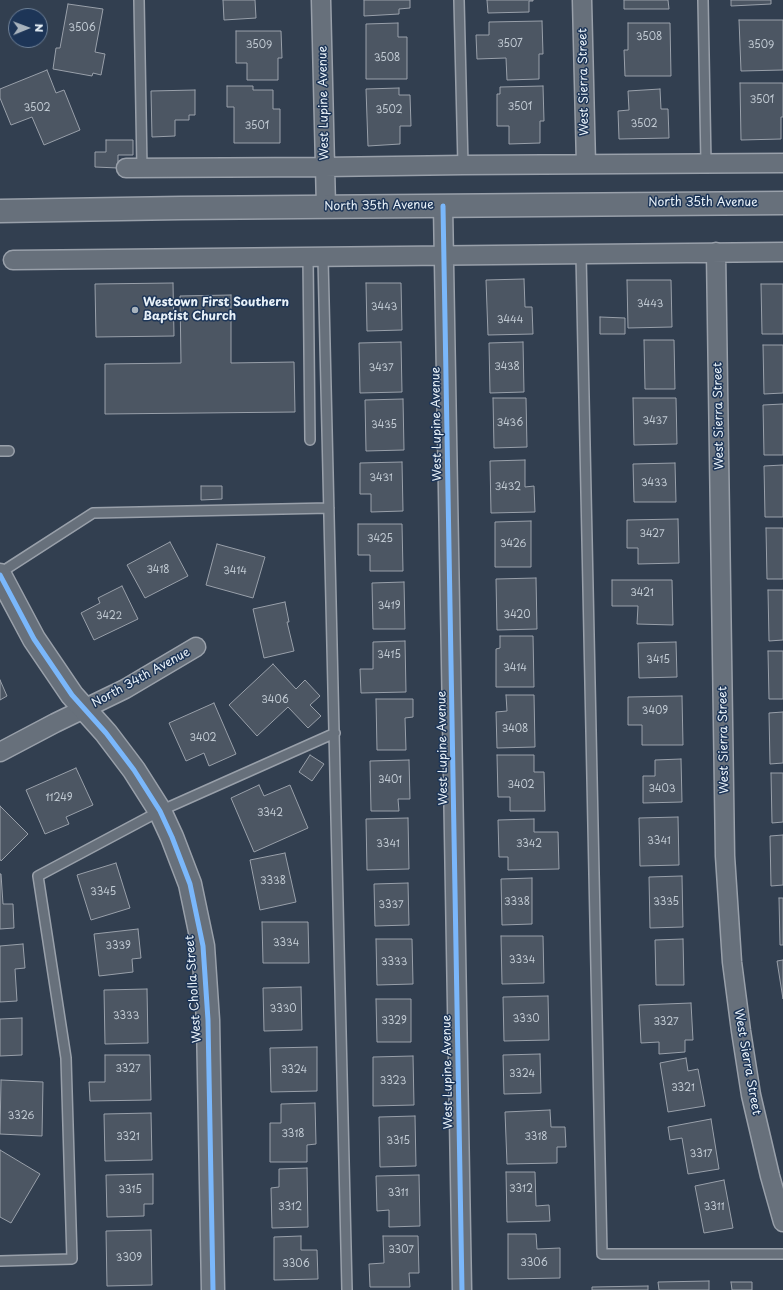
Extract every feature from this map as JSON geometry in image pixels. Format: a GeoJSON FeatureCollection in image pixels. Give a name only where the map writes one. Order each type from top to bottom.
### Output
{"type":"FeatureCollection","features":[{"type":"Feature","properties":{"kind":"main road","name":"North 35th Avenue"},"geometry":{"type":"LineString","coordinates":[[0,211],[783,203]]}},
{"type":"Feature","properties":{"kind":"main road","name":"West Cholla Street"},"geometry":{"type":"LineString","coordinates":[[0,574],[10,602],[34,639],[72,695],[106,733],[134,770],[160,811],[172,837],[190,884],[203,946],[208,1020],[213,1290]]}},
{"type":"Feature","properties":{"kind":"street","name":"West Lupine Avenue"},"geometry":{"type":"LineString","coordinates":[[321,0],[326,207]]}},
{"type":"Feature","properties":{"kind":"street","name":"West Sierra Street"},"geometry":{"type":"LineString","coordinates":[[582,0],[586,164]]}},
{"type":"Feature","properties":{"kind":"street"},"geometry":{"type":"LineString","coordinates":[[134,168],[325,168],[783,162]]}},
{"type":"Feature","properties":{"kind":"street","name":"West Lupine Avenue"},"geometry":{"type":"LineString","coordinates":[[443,206],[462,1290]]}},
{"type":"Feature","properties":{"kind":"street","name":"West Sierra Street"},"geometry":{"type":"LineString","coordinates":[[716,252],[725,848],[732,962],[751,1095],[770,1176],[783,1222]]}},
{"type":"Feature","properties":{"kind":"street"},"geometry":{"type":"LineString","coordinates":[[13,260],[783,252]]}},
{"type":"Feature","properties":{"kind":"street","name":"North 34th Avenue"},"geometry":{"type":"LineString","coordinates":[[0,752],[84,708],[125,689],[196,647]]}},
{"type":"Feature","properties":{"kind":"lane"},"geometry":{"type":"LineString","coordinates":[[134,168],[139,0]]}},
{"type":"Feature","properties":{"kind":"lane"},"geometry":{"type":"LineString","coordinates":[[459,0],[463,165]]}},
{"type":"Feature","properties":{"kind":"lane"},"geometry":{"type":"LineString","coordinates":[[703,0],[706,163]]}},
{"type":"Feature","properties":{"kind":"lane"},"geometry":{"type":"LineString","coordinates":[[581,254],[602,1254],[783,1254]]}},
{"type":"Feature","properties":{"kind":"lane"},"geometry":{"type":"LineString","coordinates":[[310,440],[316,258]]}},
{"type":"Feature","properties":{"kind":"lane"},"geometry":{"type":"LineString","coordinates":[[316,258],[329,508],[348,1290]]}},
{"type":"Feature","properties":{"kind":"lane"},"geometry":{"type":"LineString","coordinates":[[0,574],[93,513],[329,508]]}},
{"type":"Feature","properties":{"kind":"lane"},"geometry":{"type":"LineString","coordinates":[[0,1261],[72,1259],[66,1058],[38,876],[160,811],[335,733]]}},
{"type":"Feature","properties":{"kind":"building"},"geometry":{"type":"Polygon","coordinates":[[[223,0],[255,0],[256,18],[224,20],[223,0]]]}},
{"type":"Feature","properties":{"kind":"building"},"geometry":{"type":"Polygon","coordinates":[[[364,0],[410,0],[410,8],[399,9],[399,14],[364,16],[364,0]]]}},
{"type":"Feature","properties":{"kind":"building"},"geometry":{"type":"Polygon","coordinates":[[[487,0],[533,1],[529,1],[529,12],[488,13],[487,0]]]}},
{"type":"Feature","properties":{"kind":"building"},"geometry":{"type":"Polygon","coordinates":[[[624,0],[668,0],[669,9],[624,9],[624,0]]]}},
{"type":"Feature","properties":{"kind":"building"},"geometry":{"type":"Polygon","coordinates":[[[731,0],[771,0],[771,4],[731,6],[731,0]]]}},
{"type":"Feature","properties":{"kind":"building"},"geometry":{"type":"Polygon","coordinates":[[[68,4],[103,9],[95,52],[105,54],[101,75],[93,73],[92,76],[53,69],[56,48],[60,48],[68,4]]]}},
{"type":"Feature","properties":{"kind":"building"},"geometry":{"type":"Polygon","coordinates":[[[739,20],[783,20],[783,70],[741,71],[739,20]]]}},
{"type":"Feature","properties":{"kind":"building"},"geometry":{"type":"Polygon","coordinates":[[[542,21],[543,54],[539,54],[539,79],[507,80],[506,58],[477,59],[476,35],[489,35],[489,22],[542,21]]]}},
{"type":"Feature","properties":{"kind":"building"},"geometry":{"type":"Polygon","coordinates":[[[398,23],[398,37],[407,37],[407,79],[366,79],[366,24],[398,23]]]}},
{"type":"Feature","properties":{"kind":"building"},"geometry":{"type":"Polygon","coordinates":[[[628,23],[670,23],[671,76],[625,76],[624,50],[628,50],[628,23]]]}},
{"type":"Feature","properties":{"kind":"building"},"geometry":{"type":"Polygon","coordinates":[[[236,31],[281,31],[282,58],[278,58],[278,80],[247,80],[247,63],[236,63],[236,31]]]}},
{"type":"Feature","properties":{"kind":"building"},"geometry":{"type":"Polygon","coordinates":[[[47,70],[56,93],[64,90],[80,130],[44,145],[32,117],[11,125],[0,98],[0,89],[47,70]]]}},
{"type":"Feature","properties":{"kind":"building"},"geometry":{"type":"Polygon","coordinates":[[[740,83],[783,83],[783,117],[781,117],[781,139],[741,140],[740,83]]]}},
{"type":"Feature","properties":{"kind":"building"},"geometry":{"type":"Polygon","coordinates":[[[227,86],[253,86],[253,90],[273,90],[273,109],[280,109],[280,143],[234,143],[234,107],[227,107],[227,86]]]}},
{"type":"Feature","properties":{"kind":"building"},"geometry":{"type":"Polygon","coordinates":[[[543,86],[544,121],[540,121],[540,143],[509,144],[509,126],[497,126],[497,94],[500,94],[500,87],[543,86]]]}},
{"type":"Feature","properties":{"kind":"building"},"geometry":{"type":"Polygon","coordinates":[[[399,88],[399,95],[410,95],[411,126],[400,126],[400,144],[368,146],[366,89],[399,88]]]}},
{"type":"Feature","properties":{"kind":"building"},"geometry":{"type":"Polygon","coordinates":[[[660,89],[661,109],[668,109],[669,138],[619,139],[618,111],[629,110],[628,91],[660,89]]]}},
{"type":"Feature","properties":{"kind":"building"},"geometry":{"type":"Polygon","coordinates":[[[195,90],[195,115],[189,115],[189,120],[175,120],[175,136],[152,137],[151,91],[195,90]]]}},
{"type":"Feature","properties":{"kind":"building"},"geometry":{"type":"Polygon","coordinates":[[[106,140],[133,140],[133,155],[118,155],[118,168],[95,167],[95,152],[106,152],[106,140]]]}},
{"type":"Feature","properties":{"kind":"building"},"geometry":{"type":"Polygon","coordinates":[[[524,279],[525,307],[532,307],[533,334],[488,335],[486,280],[524,279]]]}},
{"type":"Feature","properties":{"kind":"building"},"geometry":{"type":"Polygon","coordinates":[[[627,280],[671,280],[672,327],[628,328],[627,280]]]}},
{"type":"Feature","properties":{"kind":"building","name":"Westown First Southern Baptist Church"},"geometry":{"type":"Polygon","coordinates":[[[173,283],[174,336],[96,337],[95,284],[173,283]]]}},
{"type":"Feature","properties":{"kind":"building"},"geometry":{"type":"Polygon","coordinates":[[[366,283],[401,283],[402,330],[367,331],[366,283]]]}},
{"type":"Feature","properties":{"kind":"building"},"geometry":{"type":"Polygon","coordinates":[[[761,284],[783,284],[783,334],[762,334],[761,284]]]}},
{"type":"Feature","properties":{"kind":"building"},"geometry":{"type":"Polygon","coordinates":[[[231,295],[231,363],[294,362],[295,412],[105,414],[105,364],[181,363],[180,296],[231,295]]]}},
{"type":"Feature","properties":{"kind":"building"},"geometry":{"type":"Polygon","coordinates":[[[600,317],[625,318],[625,334],[600,334],[600,317]]]}},
{"type":"Feature","properties":{"kind":"building"},"geometry":{"type":"Polygon","coordinates":[[[644,340],[674,340],[675,389],[645,389],[644,340]]]}},
{"type":"Feature","properties":{"kind":"building"},"geometry":{"type":"Polygon","coordinates":[[[401,342],[402,392],[360,393],[359,343],[401,342]]]}},
{"type":"Feature","properties":{"kind":"building"},"geometry":{"type":"Polygon","coordinates":[[[523,342],[524,392],[490,393],[489,343],[523,342]]]}},
{"type":"Feature","properties":{"kind":"building"},"geometry":{"type":"Polygon","coordinates":[[[763,345],[783,345],[783,393],[764,394],[763,345]]]}},
{"type":"Feature","properties":{"kind":"building"},"geometry":{"type":"Polygon","coordinates":[[[493,398],[526,398],[527,447],[494,448],[493,398]]]}},
{"type":"Feature","properties":{"kind":"building"},"geometry":{"type":"Polygon","coordinates":[[[633,398],[676,398],[677,444],[634,445],[633,398]]]}},
{"type":"Feature","properties":{"kind":"building"},"geometry":{"type":"Polygon","coordinates":[[[403,399],[404,450],[366,451],[365,400],[403,399]]]}},
{"type":"Feature","properties":{"kind":"building"},"geometry":{"type":"Polygon","coordinates":[[[783,404],[783,455],[764,455],[763,405],[783,404]]]}},
{"type":"Feature","properties":{"kind":"building"},"geometry":{"type":"Polygon","coordinates":[[[525,460],[525,487],[534,486],[535,512],[491,513],[490,461],[525,460]]]}},
{"type":"Feature","properties":{"kind":"building"},"geometry":{"type":"Polygon","coordinates":[[[402,462],[403,511],[371,512],[371,494],[360,494],[360,463],[402,462]]]}},
{"type":"Feature","properties":{"kind":"building"},"geometry":{"type":"Polygon","coordinates":[[[675,463],[676,502],[634,502],[633,464],[675,463]]]}},
{"type":"Feature","properties":{"kind":"building"},"geometry":{"type":"Polygon","coordinates":[[[783,465],[783,517],[765,517],[764,466],[783,465]]]}},
{"type":"Feature","properties":{"kind":"building"},"geometry":{"type":"Polygon","coordinates":[[[201,486],[222,486],[222,499],[201,500],[201,486]]]}},
{"type":"Feature","properties":{"kind":"building"},"geometry":{"type":"Polygon","coordinates":[[[678,519],[679,563],[638,564],[638,548],[627,548],[627,520],[678,519]]]}},
{"type":"Feature","properties":{"kind":"building"},"geometry":{"type":"Polygon","coordinates":[[[531,521],[531,567],[495,567],[495,522],[531,521]]]}},
{"type":"Feature","properties":{"kind":"building"},"geometry":{"type":"Polygon","coordinates":[[[358,524],[402,524],[403,571],[370,571],[370,555],[358,555],[358,524]]]}},
{"type":"Feature","properties":{"kind":"building"},"geometry":{"type":"Polygon","coordinates":[[[766,528],[783,528],[783,579],[767,579],[766,528]]]}},
{"type":"Feature","properties":{"kind":"building"},"geometry":{"type":"Polygon","coordinates":[[[170,542],[188,576],[145,598],[127,565],[170,542]]]}},
{"type":"Feature","properties":{"kind":"building"},"geometry":{"type":"Polygon","coordinates":[[[217,544],[265,557],[253,598],[206,585],[217,544]]]}},
{"type":"Feature","properties":{"kind":"building"},"geometry":{"type":"Polygon","coordinates":[[[536,578],[537,629],[497,630],[496,579],[536,578]]]}},
{"type":"Feature","properties":{"kind":"building"},"geometry":{"type":"Polygon","coordinates":[[[612,580],[672,580],[673,625],[637,624],[638,606],[612,606],[612,580]]]}},
{"type":"Feature","properties":{"kind":"building"},"geometry":{"type":"Polygon","coordinates":[[[404,582],[405,629],[373,629],[372,583],[404,582]]]}},
{"type":"Feature","properties":{"kind":"building"},"geometry":{"type":"Polygon","coordinates":[[[122,586],[138,619],[94,640],[81,613],[100,603],[98,598],[122,586]]]}},
{"type":"Feature","properties":{"kind":"building"},"geometry":{"type":"Polygon","coordinates":[[[768,590],[783,590],[783,640],[769,641],[768,590]]]}},
{"type":"Feature","properties":{"kind":"building"},"geometry":{"type":"Polygon","coordinates":[[[285,602],[289,622],[287,622],[294,651],[264,658],[253,609],[285,602]]]}},
{"type":"Feature","properties":{"kind":"building"},"geometry":{"type":"Polygon","coordinates":[[[500,636],[533,636],[534,687],[496,687],[496,649],[500,648],[500,636]]]}},
{"type":"Feature","properties":{"kind":"building"},"geometry":{"type":"Polygon","coordinates":[[[405,641],[406,692],[361,693],[360,669],[373,669],[373,642],[405,641]]]}},
{"type":"Feature","properties":{"kind":"building"},"geometry":{"type":"Polygon","coordinates":[[[676,642],[677,677],[639,678],[638,643],[676,642]]]}},
{"type":"Feature","properties":{"kind":"building"},"geometry":{"type":"Polygon","coordinates":[[[768,651],[783,651],[783,699],[769,699],[768,651]]]}},
{"type":"Feature","properties":{"kind":"building"},"geometry":{"type":"Polygon","coordinates":[[[273,664],[296,689],[305,680],[320,696],[310,705],[321,716],[308,728],[288,707],[257,736],[229,705],[273,664]]]}},
{"type":"Feature","properties":{"kind":"building"},"geometry":{"type":"Polygon","coordinates":[[[0,680],[7,696],[0,700],[0,680]]]}},
{"type":"Feature","properties":{"kind":"building"},"geometry":{"type":"Polygon","coordinates":[[[506,695],[534,695],[535,747],[497,748],[496,712],[507,711],[506,695]]]}},
{"type":"Feature","properties":{"kind":"building"},"geometry":{"type":"Polygon","coordinates":[[[682,696],[683,745],[642,745],[642,725],[628,725],[628,697],[682,696]]]}},
{"type":"Feature","properties":{"kind":"building"},"geometry":{"type":"Polygon","coordinates":[[[376,699],[413,699],[413,717],[405,718],[406,750],[377,750],[376,699]]]}},
{"type":"Feature","properties":{"kind":"building"},"geometry":{"type":"Polygon","coordinates":[[[214,703],[236,754],[209,766],[204,753],[186,761],[169,723],[214,703]]]}},
{"type":"Feature","properties":{"kind":"building"},"geometry":{"type":"Polygon","coordinates":[[[783,712],[783,763],[770,764],[769,713],[783,712]]]}},
{"type":"Feature","properties":{"kind":"building"},"geometry":{"type":"Polygon","coordinates":[[[310,755],[324,764],[312,781],[299,772],[310,755]]]}},
{"type":"Feature","properties":{"kind":"building"},"geometry":{"type":"Polygon","coordinates":[[[497,755],[534,755],[534,772],[544,772],[545,811],[510,811],[510,797],[498,797],[497,755]]]}},
{"type":"Feature","properties":{"kind":"building"},"geometry":{"type":"Polygon","coordinates":[[[681,759],[682,802],[643,803],[643,776],[655,776],[655,760],[681,759]]]}},
{"type":"Feature","properties":{"kind":"building"},"geometry":{"type":"Polygon","coordinates":[[[409,760],[410,799],[398,799],[399,811],[371,811],[370,761],[409,760]]]}},
{"type":"Feature","properties":{"kind":"building"},"geometry":{"type":"Polygon","coordinates":[[[76,768],[93,805],[66,817],[69,824],[45,834],[26,790],[76,768]]]}},
{"type":"Feature","properties":{"kind":"building"},"geometry":{"type":"Polygon","coordinates":[[[771,773],[783,773],[783,822],[772,823],[771,773]]]}},
{"type":"Feature","properties":{"kind":"building"},"geometry":{"type":"Polygon","coordinates":[[[259,785],[264,796],[290,785],[308,828],[254,852],[231,798],[259,785]]]}},
{"type":"Feature","properties":{"kind":"building"},"geometry":{"type":"Polygon","coordinates":[[[0,806],[28,834],[1,861],[0,859],[0,806]]]}},
{"type":"Feature","properties":{"kind":"building"},"geometry":{"type":"Polygon","coordinates":[[[678,817],[679,865],[640,866],[639,818],[678,817]]]}},
{"type":"Feature","properties":{"kind":"building"},"geometry":{"type":"Polygon","coordinates":[[[408,818],[409,869],[367,870],[366,819],[408,818]]]}},
{"type":"Feature","properties":{"kind":"building"},"geometry":{"type":"Polygon","coordinates":[[[534,819],[534,832],[558,832],[559,869],[508,870],[508,857],[499,857],[498,820],[534,819]]]}},
{"type":"Feature","properties":{"kind":"building"},"geometry":{"type":"Polygon","coordinates":[[[783,835],[783,885],[771,886],[770,836],[783,835]]]}},
{"type":"Feature","properties":{"kind":"building"},"geometry":{"type":"Polygon","coordinates":[[[285,853],[296,902],[260,910],[250,860],[285,853]]]}},
{"type":"Feature","properties":{"kind":"building"},"geometry":{"type":"Polygon","coordinates":[[[116,863],[130,908],[91,920],[77,875],[116,863]]]}},
{"type":"Feature","properties":{"kind":"building"},"geometry":{"type":"Polygon","coordinates":[[[0,874],[3,904],[13,904],[14,928],[0,929],[0,874]]]}},
{"type":"Feature","properties":{"kind":"building"},"geometry":{"type":"Polygon","coordinates":[[[682,876],[683,927],[650,928],[649,877],[682,876]]]}},
{"type":"Feature","properties":{"kind":"building"},"geometry":{"type":"Polygon","coordinates":[[[532,878],[532,924],[502,925],[501,879],[532,878]]]}},
{"type":"Feature","properties":{"kind":"building"},"geometry":{"type":"Polygon","coordinates":[[[408,883],[409,925],[375,926],[374,884],[408,883]]]}},
{"type":"Feature","properties":{"kind":"building"},"geometry":{"type":"Polygon","coordinates":[[[779,898],[783,898],[783,945],[780,945],[779,898]]]}},
{"type":"Feature","properties":{"kind":"building"},"geometry":{"type":"Polygon","coordinates":[[[262,922],[308,922],[309,963],[263,963],[262,922]]]}},
{"type":"Feature","properties":{"kind":"building"},"geometry":{"type":"Polygon","coordinates":[[[138,929],[141,958],[132,959],[133,972],[99,976],[94,934],[138,929]]]}},
{"type":"Feature","properties":{"kind":"building"},"geometry":{"type":"Polygon","coordinates":[[[501,936],[543,936],[544,983],[502,984],[501,936]]]}},
{"type":"Feature","properties":{"kind":"building"},"geometry":{"type":"Polygon","coordinates":[[[376,939],[412,939],[413,984],[377,985],[376,939]]]}},
{"type":"Feature","properties":{"kind":"building"},"geometry":{"type":"Polygon","coordinates":[[[683,939],[684,985],[656,985],[655,940],[683,939]]]}},
{"type":"Feature","properties":{"kind":"building"},"geometry":{"type":"Polygon","coordinates":[[[23,944],[25,968],[15,969],[17,1001],[0,1002],[0,946],[23,944]]]}},
{"type":"Feature","properties":{"kind":"building"},"geometry":{"type":"Polygon","coordinates":[[[783,960],[783,999],[777,961],[783,960]]]}},
{"type":"Feature","properties":{"kind":"building"},"geometry":{"type":"Polygon","coordinates":[[[301,987],[302,1030],[264,1031],[263,988],[301,987]]]}},
{"type":"Feature","properties":{"kind":"building"},"geometry":{"type":"Polygon","coordinates":[[[147,989],[148,1043],[105,1044],[104,990],[147,989]]]}},
{"type":"Feature","properties":{"kind":"building"},"geometry":{"type":"Polygon","coordinates":[[[548,996],[549,1040],[504,1041],[503,997],[548,996]]]}},
{"type":"Feature","properties":{"kind":"building"},"geometry":{"type":"Polygon","coordinates":[[[376,999],[411,999],[411,1042],[377,1042],[376,999]]]}},
{"type":"Feature","properties":{"kind":"building"},"geometry":{"type":"Polygon","coordinates":[[[691,1003],[693,1040],[685,1040],[685,1052],[659,1054],[659,1042],[641,1043],[639,1005],[691,1003]]]}},
{"type":"Feature","properties":{"kind":"building"},"geometry":{"type":"Polygon","coordinates":[[[22,1018],[22,1055],[0,1056],[0,1019],[22,1018]]]}},
{"type":"Feature","properties":{"kind":"building"},"geometry":{"type":"Polygon","coordinates":[[[317,1047],[317,1091],[271,1092],[270,1048],[317,1047]]]}},
{"type":"Feature","properties":{"kind":"building"},"geometry":{"type":"Polygon","coordinates":[[[540,1054],[541,1093],[504,1094],[503,1055],[540,1054]]]}},
{"type":"Feature","properties":{"kind":"building"},"geometry":{"type":"Polygon","coordinates":[[[105,1055],[150,1055],[151,1100],[90,1101],[89,1082],[105,1082],[105,1055]]]}},
{"type":"Feature","properties":{"kind":"building"},"geometry":{"type":"Polygon","coordinates":[[[413,1056],[414,1105],[373,1106],[373,1057],[413,1056]]]}},
{"type":"Feature","properties":{"kind":"building"},"geometry":{"type":"Polygon","coordinates":[[[686,1058],[688,1071],[698,1069],[705,1106],[668,1112],[660,1063],[686,1058]]]}},
{"type":"Feature","properties":{"kind":"building"},"geometry":{"type":"Polygon","coordinates":[[[1,1080],[43,1082],[42,1136],[0,1134],[1,1080]]]}},
{"type":"Feature","properties":{"kind":"building"},"geometry":{"type":"Polygon","coordinates":[[[315,1103],[316,1144],[307,1145],[307,1162],[270,1162],[270,1123],[281,1123],[281,1104],[315,1103]]]}},
{"type":"Feature","properties":{"kind":"building"},"geometry":{"type":"Polygon","coordinates":[[[550,1110],[551,1127],[565,1127],[566,1147],[557,1147],[557,1163],[507,1164],[505,1112],[550,1110]]]}},
{"type":"Feature","properties":{"kind":"building"},"geometry":{"type":"Polygon","coordinates":[[[151,1113],[152,1160],[105,1161],[104,1114],[151,1113]]]}},
{"type":"Feature","properties":{"kind":"building"},"geometry":{"type":"Polygon","coordinates":[[[415,1116],[416,1166],[380,1167],[379,1117],[415,1116]]]}},
{"type":"Feature","properties":{"kind":"building"},"geometry":{"type":"Polygon","coordinates":[[[711,1119],[719,1169],[688,1174],[682,1138],[670,1140],[668,1127],[711,1119]]]}},
{"type":"Feature","properties":{"kind":"building"},"geometry":{"type":"Polygon","coordinates":[[[0,1150],[40,1174],[11,1223],[0,1217],[0,1150]]]}},
{"type":"Feature","properties":{"kind":"building"},"geometry":{"type":"Polygon","coordinates":[[[307,1168],[308,1227],[272,1228],[271,1188],[279,1187],[279,1169],[307,1168]]]}},
{"type":"Feature","properties":{"kind":"building"},"geometry":{"type":"Polygon","coordinates":[[[506,1172],[535,1172],[536,1206],[549,1205],[550,1221],[507,1222],[506,1172]]]}},
{"type":"Feature","properties":{"kind":"building"},"geometry":{"type":"Polygon","coordinates":[[[153,1174],[153,1204],[144,1204],[144,1216],[107,1217],[106,1175],[153,1174]]]}},
{"type":"Feature","properties":{"kind":"building"},"geometry":{"type":"Polygon","coordinates":[[[419,1175],[420,1226],[389,1227],[389,1210],[377,1211],[376,1176],[419,1175]]]}},
{"type":"Feature","properties":{"kind":"building"},"geometry":{"type":"Polygon","coordinates":[[[724,1180],[733,1228],[704,1233],[695,1186],[724,1180]]]}},
{"type":"Feature","properties":{"kind":"building"},"geometry":{"type":"Polygon","coordinates":[[[151,1230],[152,1285],[107,1286],[106,1231],[151,1230]]]}},
{"type":"Feature","properties":{"kind":"building"},"geometry":{"type":"Polygon","coordinates":[[[508,1234],[536,1234],[537,1249],[560,1248],[560,1278],[508,1279],[508,1234]]]}},
{"type":"Feature","properties":{"kind":"building"},"geometry":{"type":"Polygon","coordinates":[[[301,1236],[301,1250],[317,1250],[318,1279],[274,1280],[274,1237],[301,1236]]]}},
{"type":"Feature","properties":{"kind":"building"},"geometry":{"type":"Polygon","coordinates":[[[383,1236],[418,1236],[419,1273],[409,1273],[410,1287],[370,1287],[369,1264],[384,1263],[383,1236]]]}},
{"type":"Feature","properties":{"kind":"building"},"geometry":{"type":"Polygon","coordinates":[[[709,1281],[709,1290],[659,1290],[658,1282],[709,1281]]]}},
{"type":"Feature","properties":{"kind":"building"},"geometry":{"type":"Polygon","coordinates":[[[731,1282],[752,1282],[752,1290],[732,1290],[731,1282]]]}},
{"type":"Feature","properties":{"kind":"building"},"geometry":{"type":"Polygon","coordinates":[[[648,1286],[648,1290],[592,1290],[592,1287],[648,1286]]]}},
{"type":"Feature","properties":{"kind":"cycle path"},"geometry":{"type":"LineString","coordinates":[[443,206],[462,1290]]}},
{"type":"Feature","properties":{"kind":"cycle path"},"geometry":{"type":"LineString","coordinates":[[0,575],[34,639],[72,695],[106,733],[134,770],[160,811],[172,837],[190,884],[203,946],[208,1020],[213,1290]]}},
{"type":"Feature","properties":{"kind":"place","name":"Westown First Southern Baptist Church"},"geometry":{"type":"Point","coordinates":[135,310]}}]}
